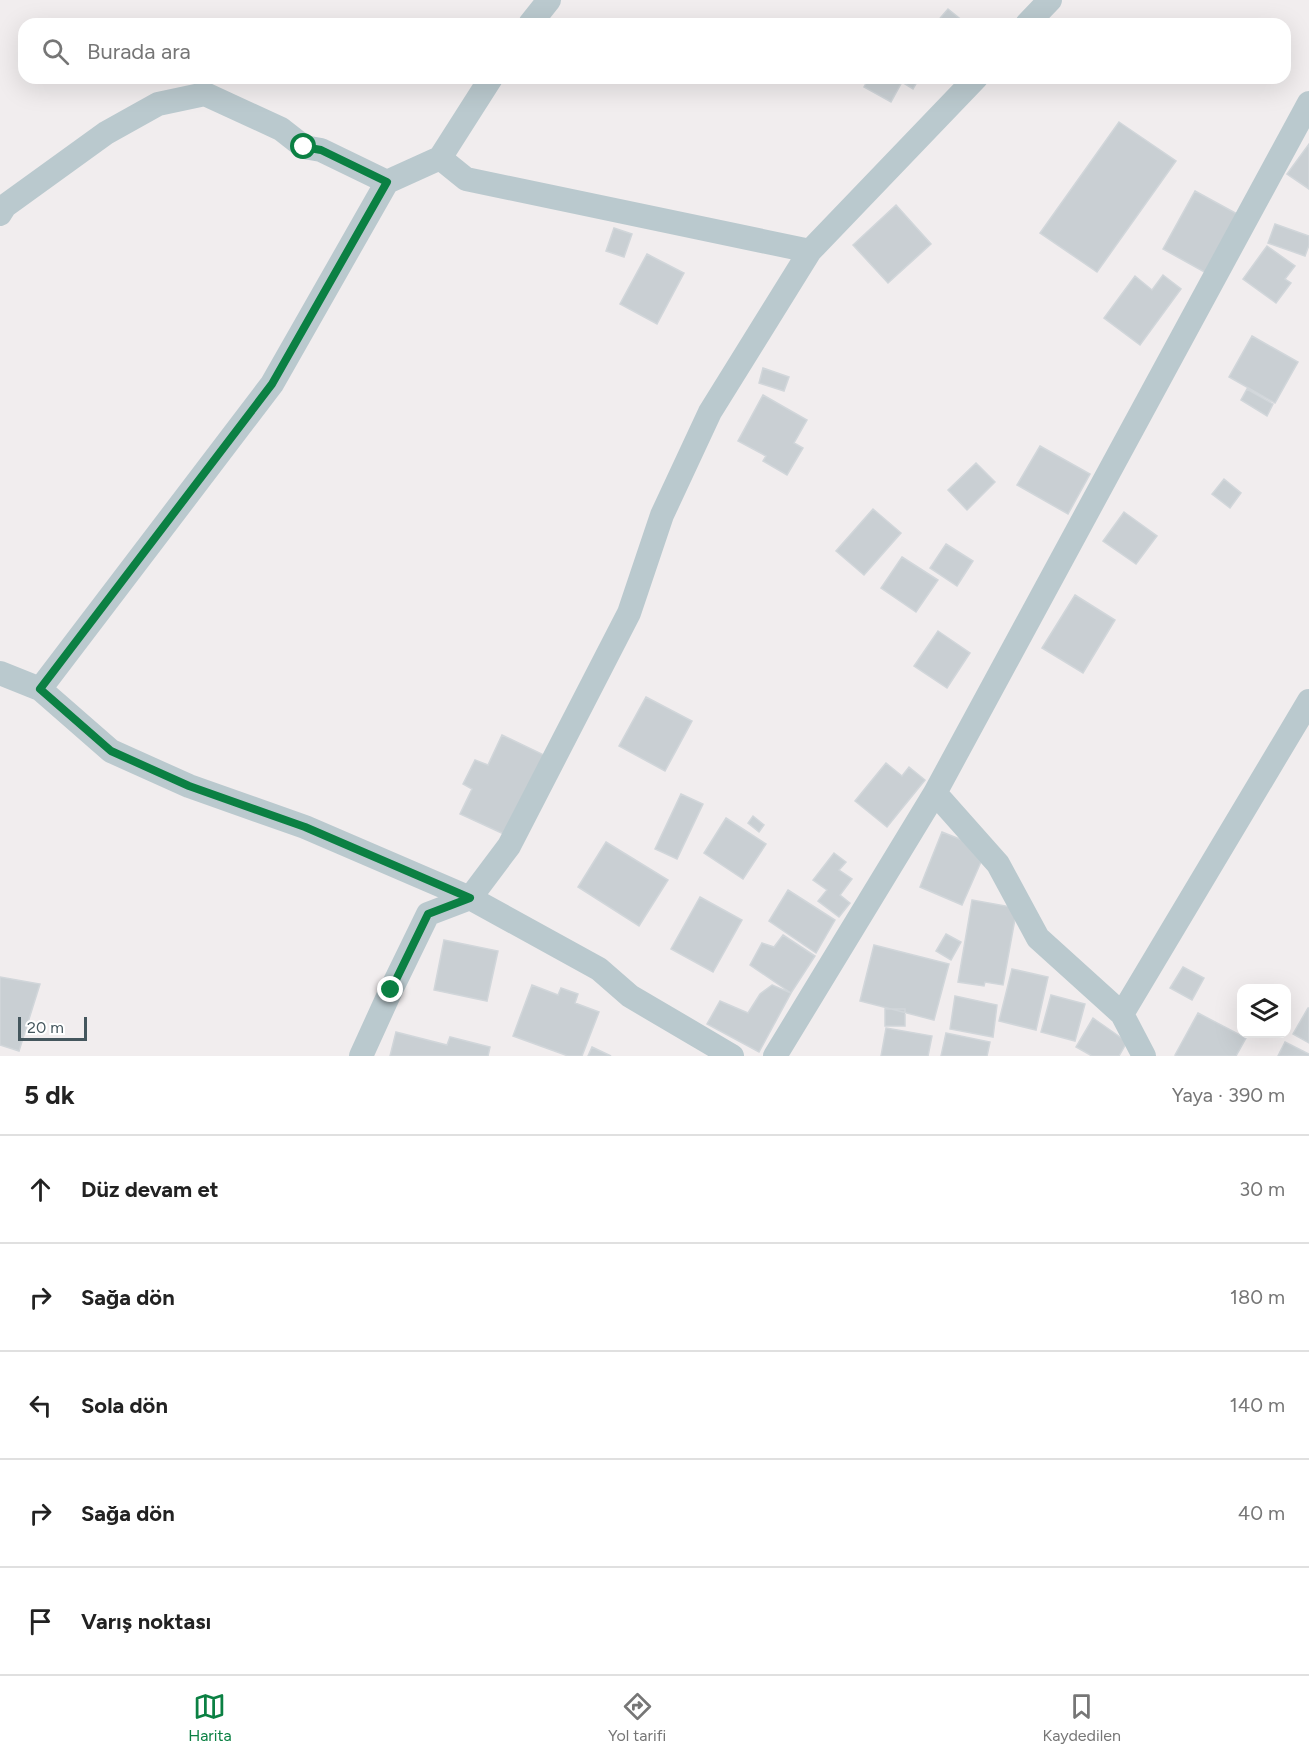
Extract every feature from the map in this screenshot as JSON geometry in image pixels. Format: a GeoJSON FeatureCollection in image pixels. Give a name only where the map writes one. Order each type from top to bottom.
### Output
{"type":"FeatureCollection","features":[{"type":"Feature","properties":{"kind":"street"},"geometry":{"type":"LineString","coordinates":[[535,18],[549,0]]}},
{"type":"Feature","properties":{"kind":"street"},"geometry":{"type":"LineString","coordinates":[[1033,18],[1050,0]]}},
{"type":"Feature","properties":{"kind":"street"},"geometry":{"type":"LineString","coordinates":[[40,689],[272,384],[387,182],[440,158],[487,84]]}},
{"type":"Feature","properties":{"kind":"street"},"geometry":{"type":"LineString","coordinates":[[361,1056],[428,914],[470,898],[509,846],[629,612],[662,515],[710,412],[810,251],[970,84]]}},
{"type":"Feature","properties":{"kind":"street"},"geometry":{"type":"LineString","coordinates":[[0,214],[5,206],[106,133],[158,104],[206,94],[281,129],[304,147],[321,150],[387,182]]}},
{"type":"Feature","properties":{"kind":"street"},"geometry":{"type":"LineString","coordinates":[[776,1056],[935,793],[1309,103]]}},
{"type":"Feature","properties":{"kind":"street"},"geometry":{"type":"LineString","coordinates":[[440,158],[466,179],[810,251]]}},
{"type":"Feature","properties":{"kind":"street"},"geometry":{"type":"LineString","coordinates":[[0,673],[40,689],[111,751],[189,786],[305,827],[470,898],[599,969],[630,996],[732,1056]]}},
{"type":"Feature","properties":{"kind":"street"},"geometry":{"type":"LineString","coordinates":[[1122,1014],[1309,700]]}},
{"type":"Feature","properties":{"kind":"street"},"geometry":{"type":"LineString","coordinates":[[935,793],[999,864],[1038,938],[1122,1014],[1144,1056]]}},
{"type":"Feature","properties":{"kind":"building"},"geometry":{"type":"Polygon","coordinates":[[[948,9],[959,18],[940,18],[948,9]]]}},
{"type":"Feature","properties":{"kind":"building"},"geometry":{"type":"Polygon","coordinates":[[[866,84],[901,84],[891,102],[864,87],[866,84]]]}},
{"type":"Feature","properties":{"kind":"building"},"geometry":{"type":"Polygon","coordinates":[[[905,84],[916,84],[913,89],[905,84]]]}},
{"type":"Feature","properties":{"kind":"building"},"geometry":{"type":"Polygon","coordinates":[[[1119,122],[1176,161],[1097,272],[1040,233],[1119,122]]]}},
{"type":"Feature","properties":{"kind":"building"},"geometry":{"type":"Polygon","coordinates":[[[1309,144],[1309,189],[1287,174],[1309,144]]]}},
{"type":"Feature","properties":{"kind":"building"},"geometry":{"type":"Polygon","coordinates":[[[1195,191],[1241,216],[1208,274],[1163,249],[1195,191]]]}},
{"type":"Feature","properties":{"kind":"building"},"geometry":{"type":"Polygon","coordinates":[[[896,205],[931,244],[888,283],[853,245],[896,205]]]}},
{"type":"Feature","properties":{"kind":"building"},"geometry":{"type":"Polygon","coordinates":[[[1275,224],[1309,236],[1305,256],[1268,243],[1275,224]]]}},
{"type":"Feature","properties":{"kind":"building"},"geometry":{"type":"Polygon","coordinates":[[[614,228],[632,234],[624,257],[606,251],[614,228]]]}},
{"type":"Feature","properties":{"kind":"building"},"geometry":{"type":"Polygon","coordinates":[[[1267,246],[1295,266],[1285,279],[1291,283],[1276,303],[1243,279],[1267,246]]]}},
{"type":"Feature","properties":{"kind":"building"},"geometry":{"type":"Polygon","coordinates":[[[647,254],[684,273],[657,324],[620,304],[647,254]]]}},
{"type":"Feature","properties":{"kind":"building"},"geometry":{"type":"Polygon","coordinates":[[[1163,275],[1181,289],[1140,345],[1104,318],[1135,276],[1152,290],[1163,275]]]}},
{"type":"Feature","properties":{"kind":"building"},"geometry":{"type":"Polygon","coordinates":[[[1252,336],[1298,362],[1275,403],[1229,377],[1252,336]]]}},
{"type":"Feature","properties":{"kind":"building"},"geometry":{"type":"Polygon","coordinates":[[[763,368],[789,377],[784,391],[759,383],[763,368]]]}},
{"type":"Feature","properties":{"kind":"building"},"geometry":{"type":"Polygon","coordinates":[[[1247,389],[1273,404],[1267,416],[1241,400],[1247,389]]]}},
{"type":"Feature","properties":{"kind":"building"},"geometry":{"type":"Polygon","coordinates":[[[763,395],[807,420],[794,443],[803,448],[787,475],[763,461],[766,456],[738,441],[763,395]]]}},
{"type":"Feature","properties":{"kind":"building"},"geometry":{"type":"Polygon","coordinates":[[[1040,446],[1090,474],[1068,514],[1017,485],[1040,446]]]}},
{"type":"Feature","properties":{"kind":"building"},"geometry":{"type":"Polygon","coordinates":[[[976,463],[995,482],[967,510],[948,490],[976,463]]]}},
{"type":"Feature","properties":{"kind":"building"},"geometry":{"type":"Polygon","coordinates":[[[1224,479],[1241,493],[1230,508],[1212,494],[1224,479]]]}},
{"type":"Feature","properties":{"kind":"building"},"geometry":{"type":"Polygon","coordinates":[[[873,509],[901,533],[864,575],[836,551],[873,509]]]}},
{"type":"Feature","properties":{"kind":"building"},"geometry":{"type":"Polygon","coordinates":[[[1124,512],[1157,536],[1136,564],[1103,541],[1124,512]]]}},
{"type":"Feature","properties":{"kind":"building"},"geometry":{"type":"Polygon","coordinates":[[[946,544],[973,561],[957,586],[930,568],[946,544]]]}},
{"type":"Feature","properties":{"kind":"building"},"geometry":{"type":"Polygon","coordinates":[[[902,557],[938,580],[916,612],[881,588],[902,557]]]}},
{"type":"Feature","properties":{"kind":"building"},"geometry":{"type":"Polygon","coordinates":[[[1075,595],[1115,620],[1083,673],[1042,648],[1075,595]]]}},
{"type":"Feature","properties":{"kind":"building"},"geometry":{"type":"Polygon","coordinates":[[[938,631],[970,653],[947,688],[914,666],[938,631]]]}},
{"type":"Feature","properties":{"kind":"building"},"geometry":{"type":"Polygon","coordinates":[[[646,697],[692,721],[665,771],[619,746],[646,697]]]}},
{"type":"Feature","properties":{"kind":"building"},"geometry":{"type":"Polygon","coordinates":[[[502,735],[546,756],[508,836],[460,814],[472,789],[463,784],[475,760],[488,765],[502,735]]]}},
{"type":"Feature","properties":{"kind":"building"},"geometry":{"type":"Polygon","coordinates":[[[886,763],[902,776],[909,767],[925,780],[887,827],[855,801],[886,763]]]}},
{"type":"Feature","properties":{"kind":"building"},"geometry":{"type":"Polygon","coordinates":[[[681,794],[703,804],[677,859],[655,849],[681,794]]]}},
{"type":"Feature","properties":{"kind":"building"},"geometry":{"type":"Polygon","coordinates":[[[753,816],[764,825],[759,832],[748,823],[753,816]]]}},
{"type":"Feature","properties":{"kind":"building"},"geometry":{"type":"Polygon","coordinates":[[[726,818],[766,844],[743,879],[704,853],[726,818]]]}},
{"type":"Feature","properties":{"kind":"building"},"geometry":{"type":"Polygon","coordinates":[[[942,832],[962,840],[981,862],[962,905],[920,887],[942,832]]]}},
{"type":"Feature","properties":{"kind":"building"},"geometry":{"type":"Polygon","coordinates":[[[606,842],[668,880],[639,926],[578,887],[606,842]]]}},
{"type":"Feature","properties":{"kind":"building"},"geometry":{"type":"Polygon","coordinates":[[[834,853],[846,862],[839,870],[852,879],[840,895],[850,903],[839,917],[818,901],[827,890],[813,880],[834,853]]]}},
{"type":"Feature","properties":{"kind":"building"},"geometry":{"type":"Polygon","coordinates":[[[788,890],[835,920],[816,953],[769,921],[788,890]]]}},
{"type":"Feature","properties":{"kind":"building"},"geometry":{"type":"Polygon","coordinates":[[[700,897],[742,920],[713,972],[671,949],[700,897]]]}},
{"type":"Feature","properties":{"kind":"building"},"geometry":{"type":"Polygon","coordinates":[[[972,900],[1017,908],[1003,985],[985,982],[984,986],[958,982],[972,900]]]}},
{"type":"Feature","properties":{"kind":"building"},"geometry":{"type":"Polygon","coordinates":[[[946,934],[961,942],[951,960],[936,951],[946,934]]]}},
{"type":"Feature","properties":{"kind":"building"},"geometry":{"type":"Polygon","coordinates":[[[783,935],[815,956],[791,993],[750,965],[762,943],[774,947],[783,935]]]}},
{"type":"Feature","properties":{"kind":"building"},"geometry":{"type":"Polygon","coordinates":[[[444,940],[498,951],[487,1001],[434,990],[444,940]]]}},
{"type":"Feature","properties":{"kind":"building"},"geometry":{"type":"Polygon","coordinates":[[[874,945],[949,964],[934,1020],[860,1001],[874,945]]]}},
{"type":"Feature","properties":{"kind":"building"},"geometry":{"type":"Polygon","coordinates":[[[1183,967],[1204,978],[1192,1000],[1170,988],[1183,967]]]}},
{"type":"Feature","properties":{"kind":"building"},"geometry":{"type":"Polygon","coordinates":[[[1012,969],[1048,977],[1036,1030],[999,1021],[1012,969]]]}},
{"type":"Feature","properties":{"kind":"building"},"geometry":{"type":"Polygon","coordinates":[[[0,977],[40,984],[19,1051],[0,1045],[0,977]]]}},
{"type":"Feature","properties":{"kind":"building"},"geometry":{"type":"Polygon","coordinates":[[[532,985],[558,995],[561,988],[578,994],[575,1003],[599,1012],[582,1056],[568,1056],[513,1036],[532,985]]]}},
{"type":"Feature","properties":{"kind":"building"},"geometry":{"type":"Polygon","coordinates":[[[772,985],[791,993],[759,1052],[707,1024],[720,1001],[748,1013],[760,994],[772,985]]]}},
{"type":"Feature","properties":{"kind":"building"},"geometry":{"type":"Polygon","coordinates":[[[1051,995],[1085,1004],[1075,1041],[1041,1032],[1051,995]]]}},
{"type":"Feature","properties":{"kind":"building"},"geometry":{"type":"Polygon","coordinates":[[[955,996],[997,1005],[993,1037],[950,1029],[955,996]]]}},
{"type":"Feature","properties":{"kind":"building"},"geometry":{"type":"Polygon","coordinates":[[[1309,1008],[1309,1043],[1293,1034],[1309,1008]]]}},
{"type":"Feature","properties":{"kind":"building"},"geometry":{"type":"Polygon","coordinates":[[[885,1009],[905,1009],[905,1026],[885,1026],[885,1009]]]}},
{"type":"Feature","properties":{"kind":"building"},"geometry":{"type":"Polygon","coordinates":[[[1198,1013],[1237,1033],[1237,1038],[1246,1038],[1236,1056],[1175,1055],[1198,1013]]]}},
{"type":"Feature","properties":{"kind":"building"},"geometry":{"type":"Polygon","coordinates":[[[1093,1018],[1127,1042],[1119,1056],[1092,1056],[1076,1047],[1093,1018]]]}},
{"type":"Feature","properties":{"kind":"building"},"geometry":{"type":"Polygon","coordinates":[[[886,1028],[932,1036],[928,1056],[881,1056],[886,1028]]]}},
{"type":"Feature","properties":{"kind":"building"},"geometry":{"type":"Polygon","coordinates":[[[396,1032],[447,1045],[450,1037],[490,1047],[488,1056],[390,1056],[396,1032]]]}},
{"type":"Feature","properties":{"kind":"building"},"geometry":{"type":"Polygon","coordinates":[[[946,1033],[990,1042],[987,1056],[941,1056],[946,1033]]]}},
{"type":"Feature","properties":{"kind":"building"},"geometry":{"type":"Polygon","coordinates":[[[1285,1042],[1309,1054],[1309,1056],[1278,1056],[1285,1042]]]}},
{"type":"Feature","properties":{"kind":"building"},"geometry":{"type":"Polygon","coordinates":[[[592,1047],[611,1056],[588,1056],[592,1047]]]}},
{"type":"Feature","properties":{"kind":"route"},"geometry":{"type":"LineString","coordinates":[[304,147],[321,150],[387,182],[272,384],[40,689],[111,751],[189,786],[305,827],[470,898],[428,914],[391,990]]}}]}
